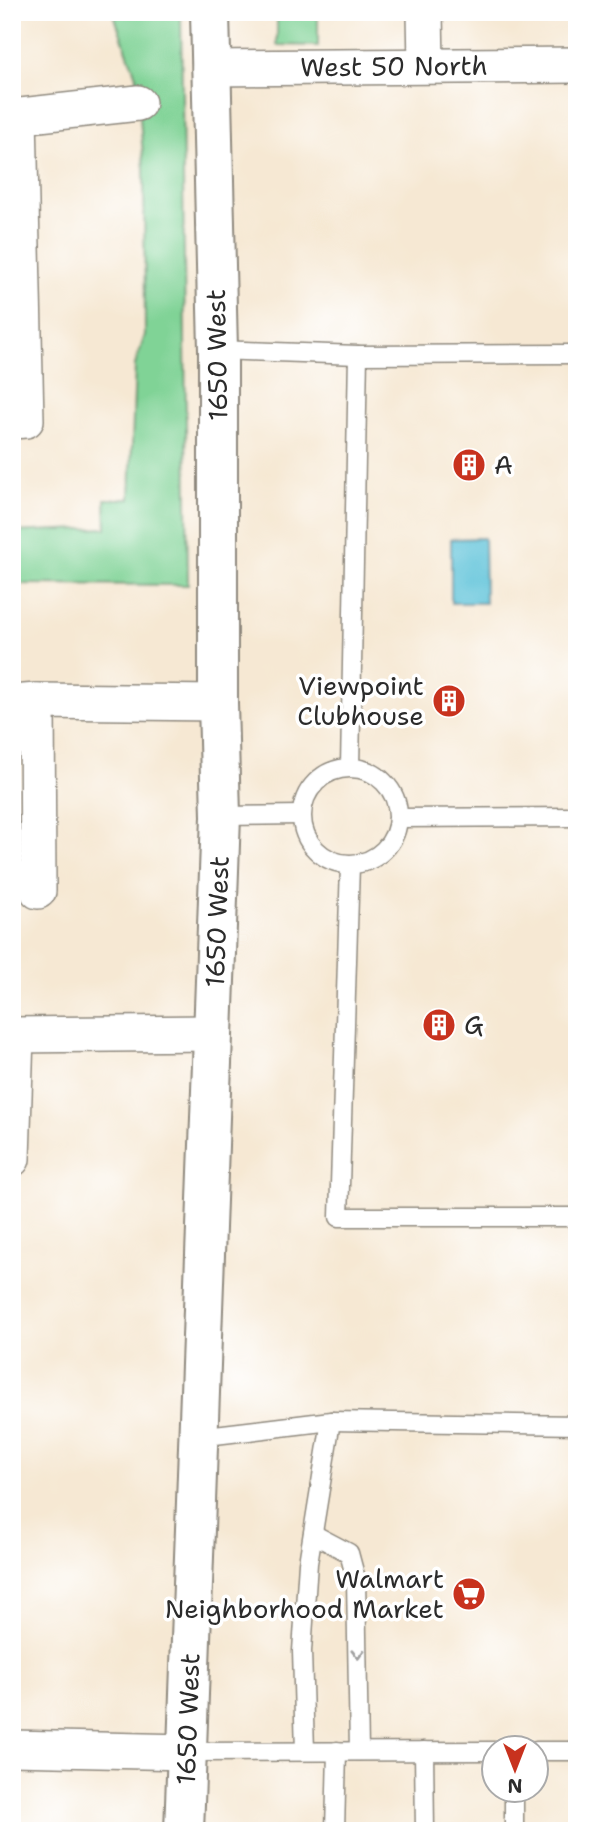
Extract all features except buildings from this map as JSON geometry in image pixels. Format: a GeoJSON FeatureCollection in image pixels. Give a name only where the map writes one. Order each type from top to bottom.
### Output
{"type":"FeatureCollection","features":[{"type":"Feature","properties":{"kind":"street","name":"1650 West"},"geometry":{"type":"LineString","coordinates":[[184,1831],[221,816],[218,703],[218,350],[210,12]]}},
{"type":"Feature","properties":{"kind":"street"},"geometry":{"type":"LineString","coordinates":[[425,12],[426,65]]}},
{"type":"Feature","properties":{"kind":"street","name":"West 50 North"},"geometry":{"type":"LineString","coordinates":[[210,68],[577,65]]}},
{"type":"Feature","properties":{"kind":"street"},"geometry":{"type":"LineString","coordinates":[[19,420],[16,117],[138,103]]}},
{"type":"Feature","properties":{"kind":"street"},"geometry":{"type":"LineString","coordinates":[[38,891],[25,702],[218,703]]}},
{"type":"Feature","properties":{"kind":"street"},"geometry":{"type":"LineString","coordinates":[[12,1159],[14,1035],[213,1033]]}},
{"type":"Feature","properties":{"kind":"street"},"geometry":{"type":"LineString","coordinates":[[12,1748],[187,1752]]}},
{"type":"Feature","properties":{"kind":"lane"},"geometry":{"type":"LineString","coordinates":[[218,350],[358,355],[577,354]]}},
{"type":"Feature","properties":{"kind":"lane"},"geometry":{"type":"LineString","coordinates":[[350,768],[358,355]]}},
{"type":"Feature","properties":{"kind":"lane"},"geometry":{"type":"LineString","coordinates":[[350,768],[363,769],[385,782],[393,793],[399,817],[392,841],[384,851],[363,863],[350,865],[335,862],[310,845],[301,816],[311,787],[328,773],[350,768]]}},
{"type":"Feature","properties":{"kind":"lane"},"geometry":{"type":"LineString","coordinates":[[221,816],[301,816]]}},
{"type":"Feature","properties":{"kind":"lane"},"geometry":{"type":"LineString","coordinates":[[399,817],[577,817]]}},
{"type":"Feature","properties":{"kind":"lane"},"geometry":{"type":"LineString","coordinates":[[350,865],[339,1217],[577,1217]]}},
{"type":"Feature","properties":{"kind":"lane"},"geometry":{"type":"LineString","coordinates":[[304,1751],[302,1651],[313,1534],[331,1421]]}},
{"type":"Feature","properties":{"kind":"lane"},"geometry":{"type":"LineString","coordinates":[[198,1437],[331,1421],[577,1425]]}},
{"type":"Feature","properties":{"kind":"lane"},"geometry":{"type":"LineString","coordinates":[[313,1534],[349,1553],[356,1579],[359,1751]]}},
{"type":"Feature","properties":{"kind":"lane"},"geometry":{"type":"LineString","coordinates":[[335,1831],[337,1751]]}},
{"type":"Feature","properties":{"kind":"lane"},"geometry":{"type":"LineString","coordinates":[[424,1751],[425,1831]]}},
{"type":"Feature","properties":{"kind":"lane"},"geometry":{"type":"LineString","coordinates":[[187,1752],[480,1751]]}},
{"type":"Feature","properties":{"kind":"lane"},"geometry":{"type":"LineString","coordinates":[[550,1751],[577,1751]]}},
{"type":"Feature","properties":{"kind":"lane"},"geometry":{"type":"LineString","coordinates":[[514,1804],[514,1831]]}},
{"type":"Feature","properties":{"kind":"green space"},"geometry":{"type":"Polygon","coordinates":[[[113,12],[181,12],[188,585],[12,584],[12,532],[106,528],[105,499],[130,499],[135,365],[145,335],[144,169],[137,79],[113,12]]]}},
{"type":"Feature","properties":{"kind":"green space"},"geometry":{"type":"Polygon","coordinates":[[[277,12],[318,12],[318,46],[277,45],[277,12]]]}},
{"type":"Feature","properties":{"kind":"water"},"geometry":{"type":"Polygon","coordinates":[[[484,538],[485,603],[451,603],[451,539],[484,538]]]}},
{"type":"Feature","properties":{"kind":"place","name":"A"},"geometry":{"type":"Point","coordinates":[469,465]}},
{"type":"Feature","properties":{"kind":"place","name":"Viewpoint Clubhouse"},"geometry":{"type":"Point","coordinates":[449,701]}},
{"type":"Feature","properties":{"kind":"place","name":"G"},"geometry":{"type":"Point","coordinates":[439,1025]}},
{"type":"Feature","properties":{"kind":"place","name":"Walmart Neighborhood Market"},"geometry":{"type":"Point","coordinates":[469,1594]}}]}
